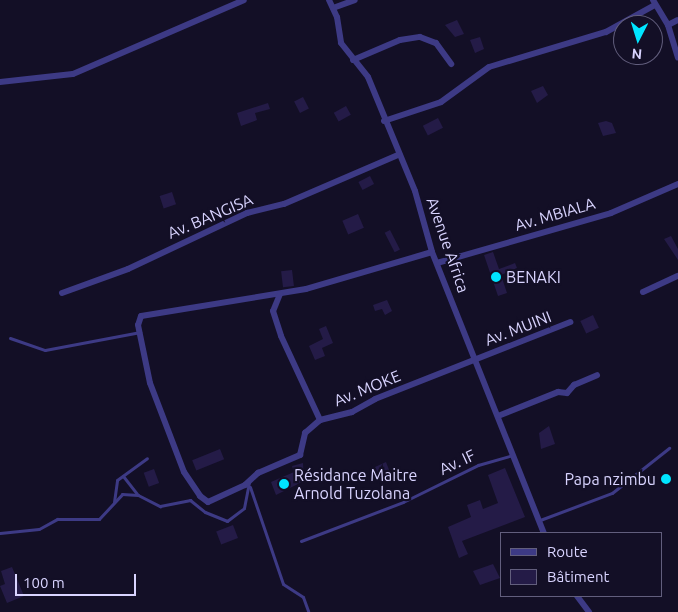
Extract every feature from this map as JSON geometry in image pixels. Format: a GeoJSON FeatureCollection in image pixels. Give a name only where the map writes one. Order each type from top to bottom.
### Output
{"type":"FeatureCollection","features":[{"type":"Feature","properties":{"kind":"street"},"geometry":{"type":"LineString","coordinates":[[0,82],[73,74],[244,0]]}},
{"type":"Feature","properties":{"kind":"street","name":"Avenue Africa"},"geometry":{"type":"LineString","coordinates":[[329,0],[333,8],[341,43],[368,77],[424,217],[432,252],[544,532]]}},
{"type":"Feature","properties":{"kind":"street"},"geometry":{"type":"LineString","coordinates":[[333,8],[355,0]]}},
{"type":"Feature","properties":{"kind":"street"},"geometry":{"type":"LineString","coordinates":[[384,120],[441,102],[489,67],[606,32],[654,3],[668,25],[678,57]]}},
{"type":"Feature","properties":{"kind":"street"},"geometry":{"type":"LineString","coordinates":[[668,25],[678,20]]}},
{"type":"Feature","properties":{"kind":"street"},"geometry":{"type":"LineString","coordinates":[[353,60],[400,40],[420,37],[436,43],[451,64]]}},
{"type":"Feature","properties":{"kind":"street","name":"Av. BANGISA"},"geometry":{"type":"LineString","coordinates":[[62,293],[128,269],[247,213],[284,204],[398,155]]}},
{"type":"Feature","properties":{"kind":"street","name":"Av. MBIALA"},"geometry":{"type":"LineString","coordinates":[[437,263],[611,213],[678,184]]}},
{"type":"Feature","properties":{"kind":"street"},"geometry":{"type":"LineString","coordinates":[[140,332],[138,319],[146,313],[280,294],[336,282],[432,252]]}},
{"type":"Feature","properties":{"kind":"street"},"geometry":{"type":"LineString","coordinates":[[643,292],[678,276]]}},
{"type":"Feature","properties":{"kind":"street"},"geometry":{"type":"LineString","coordinates":[[280,294],[274,311],[281,336],[320,420]]}},
{"type":"Feature","properties":{"kind":"street","name":"Av. MUINI"},"geometry":{"type":"LineString","coordinates":[[476,359],[570,322]]}},
{"type":"Feature","properties":{"kind":"street","name":"Av. MOKE"},"geometry":{"type":"LineString","coordinates":[[140,332],[150,383],[184,472],[208,502],[248,482],[258,472],[300,455],[306,433],[320,420],[352,412],[476,359]]}},
{"type":"Feature","properties":{"kind":"street"},"geometry":{"type":"LineString","coordinates":[[498,416],[558,392],[567,393],[574,385],[597,375]]}},
{"type":"Feature","properties":{"kind":"street"},"geometry":{"type":"LineString","coordinates":[[578,597],[589,612]]}},
{"type":"Feature","properties":{"kind":"lane"},"geometry":{"type":"LineString","coordinates":[[10,338],[45,350],[140,332]]}},
{"type":"Feature","properties":{"kind":"lane"},"geometry":{"type":"LineString","coordinates":[[539,520],[612,493],[669,448]]}},
{"type":"Feature","properties":{"kind":"lane","name":"Av. IF"},"geometry":{"type":"LineString","coordinates":[[302,541],[403,502],[478,465],[513,455]]}},
{"type":"Feature","properties":{"kind":"lane"},"geometry":{"type":"LineString","coordinates":[[114,502],[118,480],[147,458]]}},
{"type":"Feature","properties":{"kind":"lane"},"geometry":{"type":"LineString","coordinates":[[123,476],[138,495]]}},
{"type":"Feature","properties":{"kind":"lane"},"geometry":{"type":"LineString","coordinates":[[0,533],[38,529],[57,518],[99,519],[122,494],[138,495],[160,506],[190,500],[205,512],[227,521],[244,508],[248,482]]}},
{"type":"Feature","properties":{"kind":"lane"},"geometry":{"type":"LineString","coordinates":[[248,482],[282,584],[303,597],[308,610]]}},
{"type":"Feature","properties":{"kind":"building"},"geometry":{"type":"Polygon","coordinates":[[[457,20],[464,34],[455,37],[445,25],[457,20]]]}},
{"type":"Feature","properties":{"kind":"building"},"geometry":{"type":"Polygon","coordinates":[[[480,37],[484,49],[475,53],[470,40],[480,37]]]}},
{"type":"Feature","properties":{"kind":"building"},"geometry":{"type":"Polygon","coordinates":[[[543,86],[548,95],[537,103],[531,91],[543,86]]]}},
{"type":"Feature","properties":{"kind":"building"},"geometry":{"type":"Polygon","coordinates":[[[303,97],[309,109],[300,113],[294,102],[303,97]]]}},
{"type":"Feature","properties":{"kind":"building"},"geometry":{"type":"Polygon","coordinates":[[[268,103],[270,109],[255,113],[257,120],[241,126],[237,113],[268,103]]]}},
{"type":"Feature","properties":{"kind":"building"},"geometry":{"type":"Polygon","coordinates":[[[346,106],[351,115],[339,122],[334,113],[346,106]]]}},
{"type":"Feature","properties":{"kind":"building"},"geometry":{"type":"Polygon","coordinates":[[[438,118],[443,128],[428,136],[423,126],[438,118]]]}},
{"type":"Feature","properties":{"kind":"building"},"geometry":{"type":"Polygon","coordinates":[[[606,121],[612,123],[616,133],[603,136],[598,123],[606,121]]]}},
{"type":"Feature","properties":{"kind":"building"},"geometry":{"type":"Polygon","coordinates":[[[370,176],[374,184],[363,190],[358,182],[370,176]]]}},
{"type":"Feature","properties":{"kind":"building"},"geometry":{"type":"Polygon","coordinates":[[[172,192],[176,204],[164,208],[160,196],[172,192]]]}},
{"type":"Feature","properties":{"kind":"building"},"geometry":{"type":"Polygon","coordinates":[[[358,214],[364,228],[348,234],[342,221],[358,214]]]}},
{"type":"Feature","properties":{"kind":"building"},"geometry":{"type":"Polygon","coordinates":[[[390,230],[400,250],[395,252],[385,233],[390,230]]]}},
{"type":"Feature","properties":{"kind":"building"},"geometry":{"type":"Polygon","coordinates":[[[671,236],[678,249],[678,260],[664,239],[671,236]]]}},
{"type":"Feature","properties":{"kind":"building","name":"BENAKI"},"geometry":{"type":"Polygon","coordinates":[[[493,252],[499,269],[515,263],[517,268],[501,275],[507,293],[498,296],[484,255],[493,252]]]}},
{"type":"Feature","properties":{"kind":"building"},"geometry":{"type":"Polygon","coordinates":[[[292,270],[294,286],[283,287],[281,271],[292,270]]]}},
{"type":"Feature","properties":{"kind":"building"},"geometry":{"type":"Polygon","coordinates":[[[387,300],[392,311],[385,315],[382,309],[375,311],[373,305],[387,300]]]}},
{"type":"Feature","properties":{"kind":"building"},"geometry":{"type":"Polygon","coordinates":[[[593,315],[599,328],[586,334],[580,321],[593,315]]]}},
{"type":"Feature","properties":{"kind":"building"},"geometry":{"type":"Polygon","coordinates":[[[326,326],[333,343],[322,348],[325,356],[315,360],[309,346],[323,339],[319,329],[326,326]]]}},
{"type":"Feature","properties":{"kind":"building"},"geometry":{"type":"Polygon","coordinates":[[[549,426],[555,444],[541,449],[539,433],[549,426]]]}},
{"type":"Feature","properties":{"kind":"building"},"geometry":{"type":"Polygon","coordinates":[[[220,449],[224,459],[196,470],[192,460],[220,449]]]}},
{"type":"Feature","properties":{"kind":"building"},"geometry":{"type":"Polygon","coordinates":[[[386,462],[391,475],[381,479],[375,467],[386,462]]]}},
{"type":"Feature","properties":{"kind":"building","name":"Résidance Maitre Arnold Tuzolana"},"geometry":{"type":"Polygon","coordinates":[[[303,463],[304,481],[276,495],[271,482],[294,472],[292,466],[303,463]]]}},
{"type":"Feature","properties":{"kind":"building"},"geometry":{"type":"Polygon","coordinates":[[[505,468],[525,517],[462,541],[468,554],[459,558],[448,527],[471,517],[467,505],[480,500],[483,509],[498,503],[488,475],[505,468]]]}},
{"type":"Feature","properties":{"kind":"building"},"geometry":{"type":"Polygon","coordinates":[[[154,469],[159,483],[149,487],[144,473],[154,469]]]}},
{"type":"Feature","properties":{"kind":"building"},"geometry":{"type":"Polygon","coordinates":[[[233,525],[238,538],[221,545],[216,531],[233,525]]]}},
{"type":"Feature","properties":{"kind":"building"},"geometry":{"type":"Polygon","coordinates":[[[493,564],[500,578],[480,585],[473,571],[493,564]]]}},
{"type":"Feature","properties":{"kind":"building"},"geometry":{"type":"Polygon","coordinates":[[[12,567],[24,596],[7,603],[0,586],[5,584],[1,571],[12,567]]]}},
{"type":"Feature","properties":{"kind":"place","name":"BENAKI"},"geometry":{"type":"Point","coordinates":[496,277]}},
{"type":"Feature","properties":{"kind":"place","name":"Papa nzimbu"},"geometry":{"type":"Point","coordinates":[666,479]}},
{"type":"Feature","properties":{"kind":"place","name":"Résidance Maitre Arnold Tuzolana"},"geometry":{"type":"Point","coordinates":[284,484]}}]}
